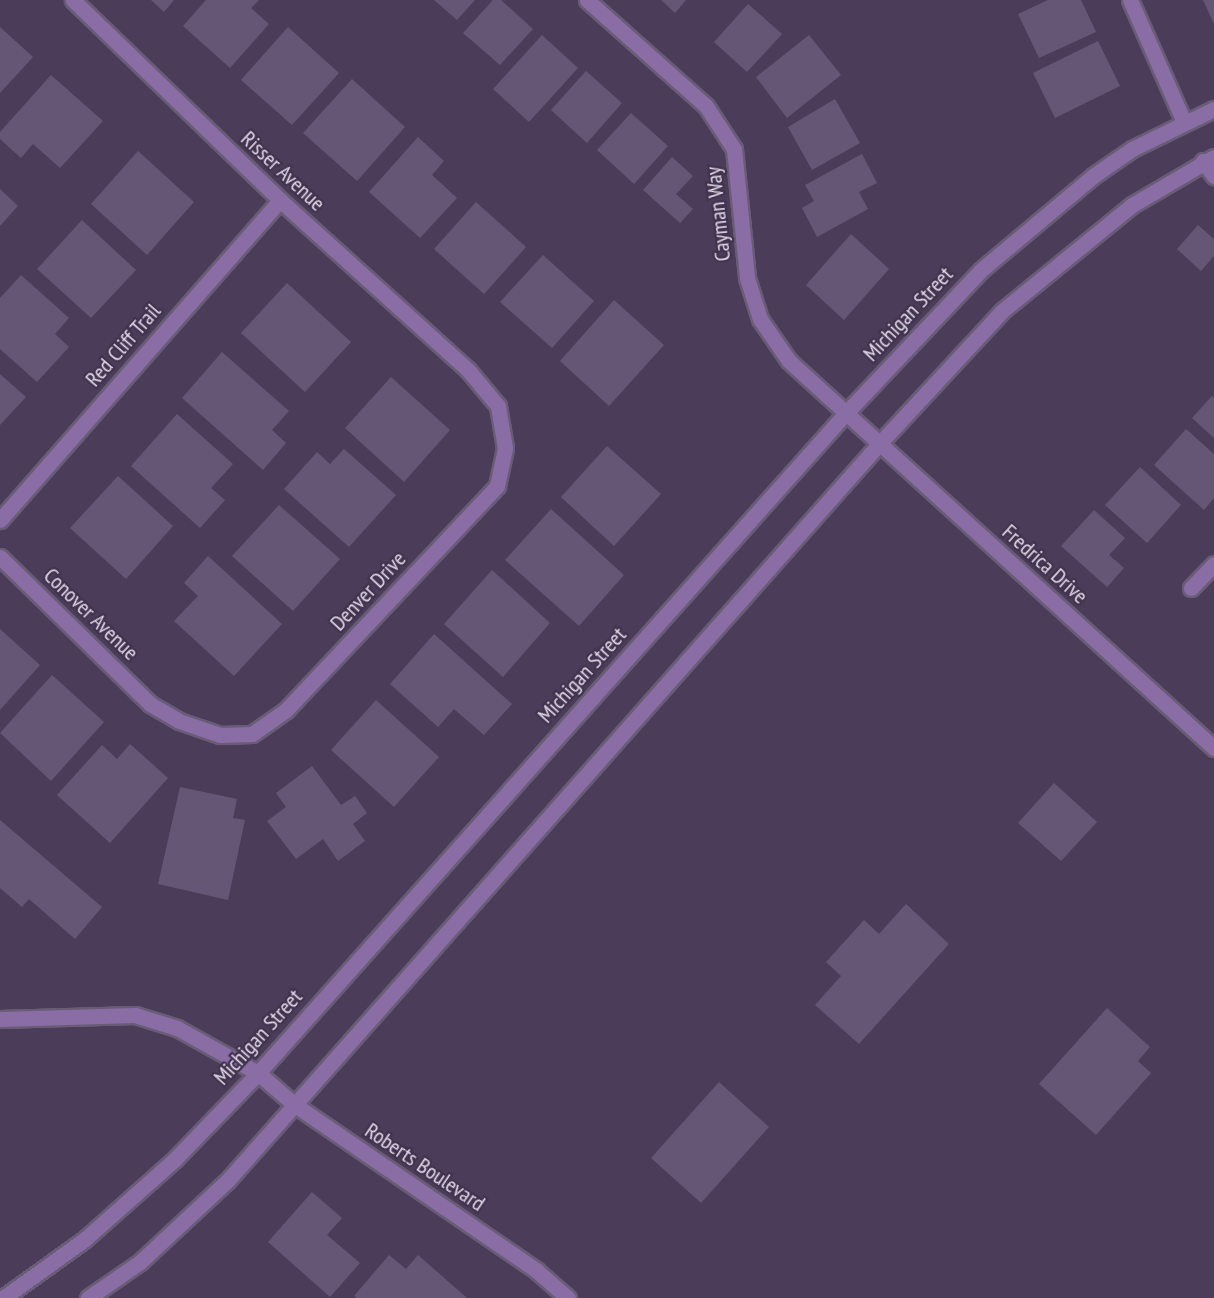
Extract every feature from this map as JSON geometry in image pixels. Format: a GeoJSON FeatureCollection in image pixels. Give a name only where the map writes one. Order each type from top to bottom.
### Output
{"type":"FeatureCollection","features":[{"type":"Feature","properties":{"kind":"street","name":"Risser Avenue"},"geometry":{"type":"LineString","coordinates":[[73,0],[280,200],[468,370]]}},
{"type":"Feature","properties":{"kind":"street","name":"Cayman Way"},"geometry":{"type":"LineString","coordinates":[[588,0],[706,106],[734,149],[747,278],[760,319],[789,361],[845,414]]}},
{"type":"Feature","properties":{"kind":"street"},"geometry":{"type":"LineString","coordinates":[[1130,0],[1184,122]]}},
{"type":"Feature","properties":{"kind":"street","name":"Michigan Street"},"geometry":{"type":"LineString","coordinates":[[3,1298],[94,1232],[175,1159],[258,1073],[845,414],[981,270],[1093,176],[1132,149],[1214,109]]}},
{"type":"Feature","properties":{"kind":"street"},"geometry":{"type":"LineString","coordinates":[[88,1298],[140,1262],[228,1180],[879,444],[1002,311],[1132,205],[1208,159],[1214,176]]}},
{"type":"Feature","properties":{"kind":"street","name":"Red Cliff Trail"},"geometry":{"type":"LineString","coordinates":[[0,520],[280,200]]}},
{"type":"Feature","properties":{"kind":"street","name":"Denver Drive"},"geometry":{"type":"LineString","coordinates":[[150,704],[179,721],[220,735],[252,734],[286,710],[497,486],[505,448],[498,406],[468,370]]}},
{"type":"Feature","properties":{"kind":"street","name":"Fredrica Drive"},"geometry":{"type":"LineString","coordinates":[[845,414],[1214,748]]}},
{"type":"Feature","properties":{"kind":"street","name":"Conover Avenue"},"geometry":{"type":"LineString","coordinates":[[0,557],[150,704]]}},
{"type":"Feature","properties":{"kind":"street"},"geometry":{"type":"LineString","coordinates":[[1191,588],[1214,564]]}},
{"type":"Feature","properties":{"kind":"street","name":"Roberts Boulevard"},"geometry":{"type":"LineString","coordinates":[[0,1019],[135,1015],[177,1028],[258,1073],[295,1105],[537,1271],[568,1298]]}},
{"type":"Feature","properties":{"kind":"building"},"geometry":{"type":"Polygon","coordinates":[[[151,0],[174,0],[164,12],[151,0]]]}},
{"type":"Feature","properties":{"kind":"building"},"geometry":{"type":"Polygon","coordinates":[[[206,0],[259,0],[251,8],[269,24],[230,68],[183,26],[206,0]]]}},
{"type":"Feature","properties":{"kind":"building"},"geometry":{"type":"Polygon","coordinates":[[[434,0],[475,0],[457,20],[434,0]]]}},
{"type":"Feature","properties":{"kind":"building"},"geometry":{"type":"Polygon","coordinates":[[[493,0],[501,0],[533,29],[500,65],[463,33],[493,0]]]}},
{"type":"Feature","properties":{"kind":"building"},"geometry":{"type":"Polygon","coordinates":[[[661,0],[686,0],[675,13],[661,0]]]}},
{"type":"Feature","properties":{"kind":"building"},"geometry":{"type":"Polygon","coordinates":[[[1048,0],[1081,0],[1096,32],[1039,58],[1018,14],[1048,0]]]}},
{"type":"Feature","properties":{"kind":"building"},"geometry":{"type":"Polygon","coordinates":[[[1203,0],[1214,0],[1214,24],[1203,0]]]}},
{"type":"Feature","properties":{"kind":"building"},"geometry":{"type":"Polygon","coordinates":[[[748,4],[782,34],[747,72],[714,42],[748,4]]]}},
{"type":"Feature","properties":{"kind":"building"},"geometry":{"type":"Polygon","coordinates":[[[0,27],[33,57],[0,93],[0,27]]]}},
{"type":"Feature","properties":{"kind":"building"},"geometry":{"type":"Polygon","coordinates":[[[288,27],[339,73],[292,125],[241,80],[288,27]]]}},
{"type":"Feature","properties":{"kind":"building"},"geometry":{"type":"Polygon","coordinates":[[[542,35],[578,68],[529,122],[493,89],[542,35]]]}},
{"type":"Feature","properties":{"kind":"building"},"geometry":{"type":"Polygon","coordinates":[[[809,35],[841,75],[787,118],[756,77],[809,35]]]}},
{"type":"Feature","properties":{"kind":"building"},"geometry":{"type":"Polygon","coordinates":[[[1098,41],[1120,86],[1055,118],[1033,73],[1098,41]]]}},
{"type":"Feature","properties":{"kind":"building"},"geometry":{"type":"Polygon","coordinates":[[[586,71],[622,103],[587,143],[551,110],[586,71]]]}},
{"type":"Feature","properties":{"kind":"building"},"geometry":{"type":"Polygon","coordinates":[[[51,75],[103,121],[60,168],[33,144],[21,158],[0,139],[0,132],[51,75]]]}},
{"type":"Feature","properties":{"kind":"building"},"geometry":{"type":"Polygon","coordinates":[[[352,79],[405,127],[357,181],[303,133],[352,79]]]}},
{"type":"Feature","properties":{"kind":"building"},"geometry":{"type":"Polygon","coordinates":[[[835,99],[860,143],[812,170],[788,127],[835,99]]]}},
{"type":"Feature","properties":{"kind":"building"},"geometry":{"type":"Polygon","coordinates":[[[631,113],[668,146],[634,184],[597,150],[631,113]]]}},
{"type":"Feature","properties":{"kind":"building"},"geometry":{"type":"Polygon","coordinates":[[[418,137],[444,161],[432,175],[457,198],[420,238],[369,192],[418,137]]]}},
{"type":"Feature","properties":{"kind":"building"},"geometry":{"type":"Polygon","coordinates":[[[138,151],[194,202],[147,255],[91,204],[138,151]]]}},
{"type":"Feature","properties":{"kind":"building"},"geometry":{"type":"Polygon","coordinates":[[[862,154],[877,183],[859,192],[868,209],[817,237],[802,208],[814,201],[805,185],[862,154]]]}},
{"type":"Feature","properties":{"kind":"building"},"geometry":{"type":"Polygon","coordinates":[[[672,157],[693,176],[676,194],[693,209],[680,223],[643,190],[672,157]]]}},
{"type":"Feature","properties":{"kind":"building"},"geometry":{"type":"Polygon","coordinates":[[[0,189],[18,206],[0,226],[0,189]]]}},
{"type":"Feature","properties":{"kind":"building"},"geometry":{"type":"Polygon","coordinates":[[[476,202],[526,247],[484,294],[434,249],[476,202]]]}},
{"type":"Feature","properties":{"kind":"building"},"geometry":{"type":"Polygon","coordinates":[[[82,220],[136,270],[91,318],[37,269],[82,220]]]}},
{"type":"Feature","properties":{"kind":"building"},"geometry":{"type":"Polygon","coordinates":[[[1198,225],[1214,239],[1214,256],[1201,271],[1177,249],[1198,225]]]}},
{"type":"Feature","properties":{"kind":"building"},"geometry":{"type":"Polygon","coordinates":[[[851,234],[889,269],[844,320],[806,285],[851,234]]]}},
{"type":"Feature","properties":{"kind":"building"},"geometry":{"type":"Polygon","coordinates":[[[543,255],[594,301],[552,348],[500,302],[543,255]]]}},
{"type":"Feature","properties":{"kind":"building"},"geometry":{"type":"Polygon","coordinates":[[[21,275],[69,318],[55,334],[69,347],[37,382],[0,349],[0,298],[21,275]]]}},
{"type":"Feature","properties":{"kind":"building"},"geometry":{"type":"Polygon","coordinates":[[[287,283],[351,342],[305,392],[241,333],[287,283]]]}},
{"type":"Feature","properties":{"kind":"building"},"geometry":{"type":"Polygon","coordinates":[[[614,300],[664,345],[609,406],[560,361],[614,300]]]}},
{"type":"Feature","properties":{"kind":"building"},"geometry":{"type":"Polygon","coordinates":[[[222,352],[289,411],[272,430],[286,443],[263,470],[182,398],[222,352]]]}},
{"type":"Feature","properties":{"kind":"building"},"geometry":{"type":"Polygon","coordinates":[[[0,374],[26,397],[0,425],[0,374]]]}},
{"type":"Feature","properties":{"kind":"building"},"geometry":{"type":"Polygon","coordinates":[[[391,377],[450,430],[404,482],[345,428],[391,377]]]}},
{"type":"Feature","properties":{"kind":"building"},"geometry":{"type":"Polygon","coordinates":[[[1212,396],[1214,398],[1214,438],[1192,418],[1212,396]]]}},
{"type":"Feature","properties":{"kind":"building"},"geometry":{"type":"Polygon","coordinates":[[[177,414],[233,464],[211,488],[225,500],[200,528],[131,466],[177,414]]]}},
{"type":"Feature","properties":{"kind":"building"},"geometry":{"type":"Polygon","coordinates":[[[1186,429],[1214,454],[1214,498],[1204,510],[1154,465],[1186,429]]]}},
{"type":"Feature","properties":{"kind":"building"},"geometry":{"type":"Polygon","coordinates":[[[607,446],[661,494],[614,546],[561,497],[607,446]]]}},
{"type":"Feature","properties":{"kind":"building"},"geometry":{"type":"Polygon","coordinates":[[[344,449],[396,495],[349,547],[284,489],[317,452],[330,464],[344,449]]]}},
{"type":"Feature","properties":{"kind":"building"},"geometry":{"type":"Polygon","coordinates":[[[1140,467],[1181,505],[1147,543],[1105,505],[1140,467]]]}},
{"type":"Feature","properties":{"kind":"building"},"geometry":{"type":"Polygon","coordinates":[[[118,476],[173,526],[126,579],[70,528],[118,476]]]}},
{"type":"Feature","properties":{"kind":"building"},"geometry":{"type":"Polygon","coordinates":[[[279,505],[340,559],[293,611],[232,556],[279,505]]]}},
{"type":"Feature","properties":{"kind":"building"},"geometry":{"type":"Polygon","coordinates":[[[551,509],[624,575],[579,626],[505,560],[551,509]]]}},
{"type":"Feature","properties":{"kind":"building"},"geometry":{"type":"Polygon","coordinates":[[[1094,510],[1125,538],[1109,555],[1124,568],[1107,587],[1061,546],[1094,510]]]}},
{"type":"Feature","properties":{"kind":"building"},"geometry":{"type":"Polygon","coordinates":[[[208,556],[282,624],[234,676],[174,621],[198,596],[184,583],[208,556]]]}},
{"type":"Feature","properties":{"kind":"building"},"geometry":{"type":"Polygon","coordinates":[[[492,570],[550,623],[503,677],[444,624],[492,570]]]}},
{"type":"Feature","properties":{"kind":"building"},"geometry":{"type":"Polygon","coordinates":[[[0,629],[40,665],[0,710],[0,629]]]}},
{"type":"Feature","properties":{"kind":"building"},"geometry":{"type":"Polygon","coordinates":[[[434,634],[512,704],[484,735],[454,709],[438,727],[390,684],[434,634]]]}},
{"type":"Feature","properties":{"kind":"building"},"geometry":{"type":"Polygon","coordinates":[[[52,675],[104,722],[51,781],[0,733],[52,675]]]}},
{"type":"Feature","properties":{"kind":"building"},"geometry":{"type":"Polygon","coordinates":[[[376,700],[439,757],[394,807],[331,750],[376,700]]]}},
{"type":"Feature","properties":{"kind":"building"},"geometry":{"type":"Polygon","coordinates":[[[130,744],[168,778],[110,843],[57,795],[102,745],[117,759],[130,744]]]}},
{"type":"Feature","properties":{"kind":"building"},"geometry":{"type":"Polygon","coordinates":[[[312,766],[341,805],[355,796],[367,813],[353,824],[365,841],[338,861],[323,839],[296,859],[267,821],[286,807],[276,793],[312,766]]]}},
{"type":"Feature","properties":{"kind":"building"},"geometry":{"type":"Polygon","coordinates":[[[1054,783],[1097,822],[1061,861],[1018,823],[1054,783]]]}},
{"type":"Feature","properties":{"kind":"building"},"geometry":{"type":"Polygon","coordinates":[[[180,787],[237,799],[233,818],[245,820],[228,900],[158,884],[180,787]]]}},
{"type":"Feature","properties":{"kind":"building"},"geometry":{"type":"Polygon","coordinates":[[[0,820],[102,907],[75,939],[29,899],[22,907],[0,888],[0,820]]]}},
{"type":"Feature","properties":{"kind":"building"},"geometry":{"type":"Polygon","coordinates":[[[906,904],[949,944],[859,1044],[815,1005],[841,976],[826,962],[864,920],[879,934],[906,904]]]}},
{"type":"Feature","properties":{"kind":"building"},"geometry":{"type":"Polygon","coordinates":[[[1107,1008],[1150,1047],[1138,1061],[1151,1073],[1096,1135],[1039,1084],[1107,1008]]]}},
{"type":"Feature","properties":{"kind":"building"},"geometry":{"type":"Polygon","coordinates":[[[719,1082],[769,1127],[701,1203],[651,1158],[719,1082]]]}},
{"type":"Feature","properties":{"kind":"building"},"geometry":{"type":"Polygon","coordinates":[[[312,1192],[342,1218],[327,1235],[360,1263],[330,1297],[268,1242],[312,1192]]]}},
{"type":"Feature","properties":{"kind":"building"},"geometry":{"type":"Polygon","coordinates":[[[389,1255],[406,1269],[418,1255],[467,1298],[357,1298],[354,1296],[389,1255]]]}}]}
